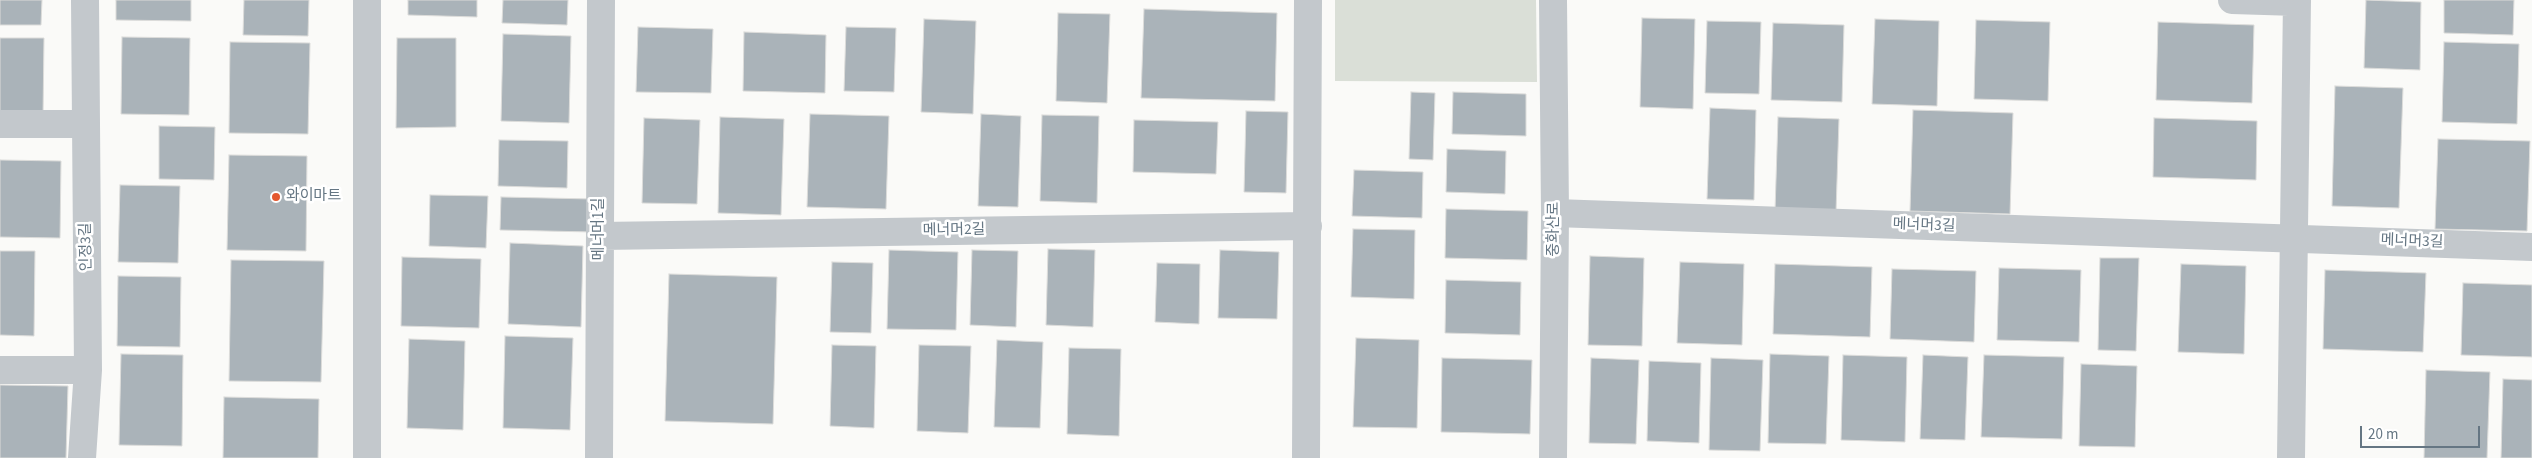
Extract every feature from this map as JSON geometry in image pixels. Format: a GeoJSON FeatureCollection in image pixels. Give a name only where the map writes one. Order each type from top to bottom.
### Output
{"type":"FeatureCollection","features":[{"type":"Feature","properties":{"kind":"street","name":"인정3길"},"geometry":{"type":"LineString","coordinates":[[82,458],[88,370],[84,0]]}},
{"type":"Feature","properties":{"kind":"street"},"geometry":{"type":"LineString","coordinates":[[367,0],[367,458]]}},
{"type":"Feature","properties":{"kind":"street","name":"메너머1길"},"geometry":{"type":"LineString","coordinates":[[599,458],[601,0]]}},
{"type":"Feature","properties":{"kind":"street"},"geometry":{"type":"LineString","coordinates":[[1306,458],[1308,0]]}},
{"type":"Feature","properties":{"kind":"street","name":"중화산로"},"geometry":{"type":"LineString","coordinates":[[1553,0],[1555,213],[1553,458]]}},
{"type":"Feature","properties":{"kind":"street"},"geometry":{"type":"LineString","coordinates":[[2232,0],[2297,1],[2291,458]]}},
{"type":"Feature","properties":{"kind":"street"},"geometry":{"type":"LineString","coordinates":[[0,124],[86,124]]}},
{"type":"Feature","properties":{"kind":"street","name":"메너머3길"},"geometry":{"type":"LineString","coordinates":[[1555,213],[2532,247]]}},
{"type":"Feature","properties":{"kind":"street","name":"메너머2길"},"geometry":{"type":"LineString","coordinates":[[600,236],[1308,226]]}},
{"type":"Feature","properties":{"kind":"street"},"geometry":{"type":"LineString","coordinates":[[0,370],[88,370]]}},
{"type":"Feature","properties":{"kind":"shaded area"},"geometry":{"type":"Polygon","coordinates":[[[1335,0],[1536,0],[1537,82],[1335,81],[1335,0]]]}},
{"type":"Feature","properties":{"kind":"building"},"geometry":{"type":"Polygon","coordinates":[[[0,0],[42,0],[41,25],[0,25],[0,0]]]}},
{"type":"Feature","properties":{"kind":"building"},"geometry":{"type":"Polygon","coordinates":[[[116,0],[191,0],[191,21],[116,20],[116,0]]]}},
{"type":"Feature","properties":{"kind":"building"},"geometry":{"type":"Polygon","coordinates":[[[244,0],[309,0],[308,36],[243,35],[244,0]]]}},
{"type":"Feature","properties":{"kind":"building"},"geometry":{"type":"Polygon","coordinates":[[[408,0],[477,0],[477,17],[408,15],[408,0]]]}},
{"type":"Feature","properties":{"kind":"building"},"geometry":{"type":"Polygon","coordinates":[[[503,0],[568,0],[567,25],[502,23],[503,0]]]}},
{"type":"Feature","properties":{"kind":"building"},"geometry":{"type":"Polygon","coordinates":[[[2366,0],[2421,2],[2420,70],[2364,68],[2366,0]]]}},
{"type":"Feature","properties":{"kind":"building"},"geometry":{"type":"Polygon","coordinates":[[[2444,0],[2514,0],[2513,35],[2444,33],[2444,0]]]}},
{"type":"Feature","properties":{"kind":"building"},"geometry":{"type":"Polygon","coordinates":[[[1144,9],[1277,13],[1275,101],[1141,98],[1144,9]]]}},
{"type":"Feature","properties":{"kind":"building"},"geometry":{"type":"Polygon","coordinates":[[[1058,13],[1110,14],[1107,103],[1056,101],[1058,13]]]}},
{"type":"Feature","properties":{"kind":"building"},"geometry":{"type":"Polygon","coordinates":[[[1642,18],[1695,19],[1693,109],[1640,107],[1642,18]]]}},
{"type":"Feature","properties":{"kind":"building"},"geometry":{"type":"Polygon","coordinates":[[[924,19],[976,21],[973,114],[921,112],[924,19]]]}},
{"type":"Feature","properties":{"kind":"building"},"geometry":{"type":"Polygon","coordinates":[[[1875,19],[1939,21],[1937,106],[1872,104],[1875,19]]]}},
{"type":"Feature","properties":{"kind":"building"},"geometry":{"type":"Polygon","coordinates":[[[1976,20],[2050,22],[2048,101],[1974,99],[1976,20]]]}},
{"type":"Feature","properties":{"kind":"building"},"geometry":{"type":"Polygon","coordinates":[[[1707,21],[1761,22],[1759,94],[1705,93],[1707,21]]]}},
{"type":"Feature","properties":{"kind":"building"},"geometry":{"type":"Polygon","coordinates":[[[2158,22],[2254,25],[2252,103],[2156,100],[2158,22]]]}},
{"type":"Feature","properties":{"kind":"building"},"geometry":{"type":"Polygon","coordinates":[[[1773,23],[1844,25],[1842,102],[1771,100],[1773,23]]]}},
{"type":"Feature","properties":{"kind":"building"},"geometry":{"type":"Polygon","coordinates":[[[638,27],[713,29],[711,93],[636,92],[638,27]]]}},
{"type":"Feature","properties":{"kind":"building"},"geometry":{"type":"Polygon","coordinates":[[[846,27],[896,28],[894,92],[844,91],[846,27]]]}},
{"type":"Feature","properties":{"kind":"building"},"geometry":{"type":"Polygon","coordinates":[[[744,32],[826,35],[825,93],[743,91],[744,32]]]}},
{"type":"Feature","properties":{"kind":"building"},"geometry":{"type":"Polygon","coordinates":[[[503,34],[571,36],[569,123],[501,121],[503,34]]]}},
{"type":"Feature","properties":{"kind":"building"},"geometry":{"type":"Polygon","coordinates":[[[122,37],[190,38],[189,115],[121,114],[122,37]]]}},
{"type":"Feature","properties":{"kind":"building"},"geometry":{"type":"Polygon","coordinates":[[[0,38],[44,38],[43,116],[0,116],[0,38]]]}},
{"type":"Feature","properties":{"kind":"building"},"geometry":{"type":"Polygon","coordinates":[[[397,38],[456,38],[456,127],[396,128],[397,38]]]}},
{"type":"Feature","properties":{"kind":"building"},"geometry":{"type":"Polygon","coordinates":[[[230,42],[310,43],[308,134],[229,133],[230,42]]]}},
{"type":"Feature","properties":{"kind":"building"},"geometry":{"type":"Polygon","coordinates":[[[2444,42],[2519,44],[2517,124],[2442,122],[2444,42]]]}},
{"type":"Feature","properties":{"kind":"building"},"geometry":{"type":"Polygon","coordinates":[[[2335,86],[2403,88],[2399,208],[2332,206],[2335,86]]]}},
{"type":"Feature","properties":{"kind":"building"},"geometry":{"type":"Polygon","coordinates":[[[1411,92],[1435,93],[1433,160],[1409,159],[1411,92]]]}},
{"type":"Feature","properties":{"kind":"building"},"geometry":{"type":"Polygon","coordinates":[[[1453,92],[1526,94],[1526,136],[1452,134],[1453,92]]]}},
{"type":"Feature","properties":{"kind":"building"},"geometry":{"type":"Polygon","coordinates":[[[1710,108],[1756,110],[1754,200],[1707,199],[1710,108]]]}},
{"type":"Feature","properties":{"kind":"building"},"geometry":{"type":"Polygon","coordinates":[[[1913,110],[2013,113],[2010,214],[1910,211],[1913,110]]]}},
{"type":"Feature","properties":{"kind":"building"},"geometry":{"type":"Polygon","coordinates":[[[1246,111],[1288,112],[1286,193],[1244,192],[1246,111]]]}},
{"type":"Feature","properties":{"kind":"building"},"geometry":{"type":"Polygon","coordinates":[[[810,114],[889,116],[886,209],[807,207],[810,114]]]}},
{"type":"Feature","properties":{"kind":"building"},"geometry":{"type":"Polygon","coordinates":[[[981,114],[1021,116],[1018,207],[978,206],[981,114]]]}},
{"type":"Feature","properties":{"kind":"building"},"geometry":{"type":"Polygon","coordinates":[[[1042,115],[1099,116],[1097,203],[1040,201],[1042,115]]]}},
{"type":"Feature","properties":{"kind":"building"},"geometry":{"type":"Polygon","coordinates":[[[720,117],[784,119],[781,215],[718,213],[720,117]]]}},
{"type":"Feature","properties":{"kind":"building"},"geometry":{"type":"Polygon","coordinates":[[[1778,117],[1839,119],[1836,212],[1775,211],[1778,117]]]}},
{"type":"Feature","properties":{"kind":"building"},"geometry":{"type":"Polygon","coordinates":[[[644,118],[700,120],[697,204],[642,203],[644,118]]]}},
{"type":"Feature","properties":{"kind":"building"},"geometry":{"type":"Polygon","coordinates":[[[2154,118],[2257,121],[2256,180],[2153,177],[2154,118]]]}},
{"type":"Feature","properties":{"kind":"building"},"geometry":{"type":"Polygon","coordinates":[[[1134,120],[1218,122],[1216,174],[1133,172],[1134,120]]]}},
{"type":"Feature","properties":{"kind":"building"},"geometry":{"type":"Polygon","coordinates":[[[159,126],[215,127],[214,180],[159,179],[159,126]]]}},
{"type":"Feature","properties":{"kind":"building"},"geometry":{"type":"Polygon","coordinates":[[[2438,139],[2530,141],[2527,231],[2435,229],[2438,139]]]}},
{"type":"Feature","properties":{"kind":"building"},"geometry":{"type":"Polygon","coordinates":[[[499,140],[568,141],[567,188],[498,186],[499,140]]]}},
{"type":"Feature","properties":{"kind":"building"},"geometry":{"type":"Polygon","coordinates":[[[1447,149],[1506,151],[1505,194],[1446,192],[1447,149]]]}},
{"type":"Feature","properties":{"kind":"building"},"geometry":{"type":"Polygon","coordinates":[[[229,155],[307,156],[306,251],[227,250],[229,155]]]}},
{"type":"Feature","properties":{"kind":"building"},"geometry":{"type":"Polygon","coordinates":[[[0,160],[61,161],[60,238],[0,237],[0,160]]]}},
{"type":"Feature","properties":{"kind":"building"},"geometry":{"type":"Polygon","coordinates":[[[1354,170],[1423,172],[1422,218],[1352,216],[1354,170]]]}},
{"type":"Feature","properties":{"kind":"building"},"geometry":{"type":"Polygon","coordinates":[[[120,185],[180,186],[178,263],[118,262],[120,185]]]}},
{"type":"Feature","properties":{"kind":"building"},"geometry":{"type":"Polygon","coordinates":[[[430,195],[488,196],[486,248],[429,246],[430,195]]]}},
{"type":"Feature","properties":{"kind":"building"},"geometry":{"type":"Polygon","coordinates":[[[501,197],[592,199],[592,232],[500,230],[501,197]]]}},
{"type":"Feature","properties":{"kind":"building"},"geometry":{"type":"Polygon","coordinates":[[[1446,209],[1528,211],[1527,260],[1445,258],[1446,209]]]}},
{"type":"Feature","properties":{"kind":"building"},"geometry":{"type":"Polygon","coordinates":[[[1353,229],[1415,230],[1414,299],[1351,297],[1353,229]]]}},
{"type":"Feature","properties":{"kind":"building"},"geometry":{"type":"Polygon","coordinates":[[[510,243],[583,246],[581,327],[508,324],[510,243]]]}},
{"type":"Feature","properties":{"kind":"building"},"geometry":{"type":"Polygon","coordinates":[[[1048,249],[1095,250],[1093,327],[1046,325],[1048,249]]]}},
{"type":"Feature","properties":{"kind":"building"},"geometry":{"type":"Polygon","coordinates":[[[889,250],[958,252],[956,330],[887,329],[889,250]]]}},
{"type":"Feature","properties":{"kind":"building"},"geometry":{"type":"Polygon","coordinates":[[[972,250],[1018,251],[1016,327],[970,325],[972,250]]]}},
{"type":"Feature","properties":{"kind":"building"},"geometry":{"type":"Polygon","coordinates":[[[1220,250],[1279,252],[1277,319],[1218,318],[1220,250]]]}},
{"type":"Feature","properties":{"kind":"building"},"geometry":{"type":"Polygon","coordinates":[[[0,251],[35,251],[34,336],[0,335],[0,251]]]}},
{"type":"Feature","properties":{"kind":"building"},"geometry":{"type":"Polygon","coordinates":[[[1590,256],[1644,258],[1642,346],[1588,345],[1590,256]]]}},
{"type":"Feature","properties":{"kind":"building"},"geometry":{"type":"Polygon","coordinates":[[[402,257],[481,259],[479,328],[401,326],[402,257]]]}},
{"type":"Feature","properties":{"kind":"building"},"geometry":{"type":"Polygon","coordinates":[[[2100,258],[2139,258],[2136,351],[2098,350],[2100,258]]]}},
{"type":"Feature","properties":{"kind":"building"},"geometry":{"type":"Polygon","coordinates":[[[231,260],[324,261],[321,382],[229,381],[231,260]]]}},
{"type":"Feature","properties":{"kind":"building"},"geometry":{"type":"Polygon","coordinates":[[[832,262],[873,263],[871,333],[830,332],[832,262]]]}},
{"type":"Feature","properties":{"kind":"building"},"geometry":{"type":"Polygon","coordinates":[[[1680,262],[1744,264],[1742,345],[1677,343],[1680,262]]]}},
{"type":"Feature","properties":{"kind":"building"},"geometry":{"type":"Polygon","coordinates":[[[1157,263],[1200,264],[1199,324],[1155,322],[1157,263]]]}},
{"type":"Feature","properties":{"kind":"building"},"geometry":{"type":"Polygon","coordinates":[[[1775,264],[1872,267],[1870,337],[1773,334],[1775,264]]]}},
{"type":"Feature","properties":{"kind":"building"},"geometry":{"type":"Polygon","coordinates":[[[2181,264],[2246,266],[2244,354],[2178,352],[2181,264]]]}},
{"type":"Feature","properties":{"kind":"building"},"geometry":{"type":"Polygon","coordinates":[[[1999,268],[2081,270],[2079,342],[1997,340],[1999,268]]]}},
{"type":"Feature","properties":{"kind":"building"},"geometry":{"type":"Polygon","coordinates":[[[1892,269],[1976,271],[1974,342],[1890,339],[1892,269]]]}},
{"type":"Feature","properties":{"kind":"building"},"geometry":{"type":"Polygon","coordinates":[[[2325,270],[2426,273],[2423,352],[2323,349],[2325,270]]]}},
{"type":"Feature","properties":{"kind":"building"},"geometry":{"type":"Polygon","coordinates":[[[669,274],[777,277],[773,424],[665,421],[669,274]]]}},
{"type":"Feature","properties":{"kind":"building"},"geometry":{"type":"Polygon","coordinates":[[[118,276],[181,277],[180,347],[117,346],[118,276]]]}},
{"type":"Feature","properties":{"kind":"building"},"geometry":{"type":"Polygon","coordinates":[[[1446,280],[1521,282],[1520,335],[1445,333],[1446,280]]]}},
{"type":"Feature","properties":{"kind":"building"},"geometry":{"type":"Polygon","coordinates":[[[2463,283],[2532,285],[2532,357],[2461,355],[2463,283]]]}},
{"type":"Feature","properties":{"kind":"building"},"geometry":{"type":"Polygon","coordinates":[[[505,336],[573,338],[570,430],[503,428],[505,336]]]}},
{"type":"Feature","properties":{"kind":"building"},"geometry":{"type":"Polygon","coordinates":[[[1356,338],[1419,340],[1417,428],[1353,427],[1356,338]]]}},
{"type":"Feature","properties":{"kind":"building"},"geometry":{"type":"Polygon","coordinates":[[[409,339],[465,341],[463,430],[407,428],[409,339]]]}},
{"type":"Feature","properties":{"kind":"building"},"geometry":{"type":"Polygon","coordinates":[[[997,340],[1043,342],[1040,428],[994,427],[997,340]]]}},
{"type":"Feature","properties":{"kind":"building"},"geometry":{"type":"Polygon","coordinates":[[[832,345],[876,346],[874,428],[830,426],[832,345]]]}},
{"type":"Feature","properties":{"kind":"building"},"geometry":{"type":"Polygon","coordinates":[[[919,345],[971,346],[968,433],[917,431],[919,345]]]}},
{"type":"Feature","properties":{"kind":"building"},"geometry":{"type":"Polygon","coordinates":[[[1069,348],[1121,349],[1119,436],[1067,434],[1069,348]]]}},
{"type":"Feature","properties":{"kind":"building"},"geometry":{"type":"Polygon","coordinates":[[[121,354],[183,355],[182,446],[119,445],[121,354]]]}},
{"type":"Feature","properties":{"kind":"building"},"geometry":{"type":"Polygon","coordinates":[[[1770,354],[1829,356],[1826,444],[1768,443],[1770,354]]]}},
{"type":"Feature","properties":{"kind":"building"},"geometry":{"type":"Polygon","coordinates":[[[1843,355],[1907,357],[1905,442],[1841,440],[1843,355]]]}},
{"type":"Feature","properties":{"kind":"building"},"geometry":{"type":"Polygon","coordinates":[[[1923,355],[1968,357],[1965,440],[1920,439],[1923,355]]]}},
{"type":"Feature","properties":{"kind":"building"},"geometry":{"type":"Polygon","coordinates":[[[1984,355],[2064,357],[2062,439],[1981,437],[1984,355]]]}},
{"type":"Feature","properties":{"kind":"building"},"geometry":{"type":"Polygon","coordinates":[[[1442,358],[1532,360],[1530,434],[1441,432],[1442,358]]]}},
{"type":"Feature","properties":{"kind":"building"},"geometry":{"type":"Polygon","coordinates":[[[1591,358],[1639,360],[1636,444],[1589,443],[1591,358]]]}},
{"type":"Feature","properties":{"kind":"building"},"geometry":{"type":"Polygon","coordinates":[[[1711,358],[1763,360],[1760,451],[1709,450],[1711,358]]]}},
{"type":"Feature","properties":{"kind":"building"},"geometry":{"type":"Polygon","coordinates":[[[1649,361],[1701,363],[1699,443],[1647,441],[1649,361]]]}},
{"type":"Feature","properties":{"kind":"building"},"geometry":{"type":"Polygon","coordinates":[[[2081,364],[2137,366],[2135,447],[2079,446],[2081,364]]]}},
{"type":"Feature","properties":{"kind":"building"},"geometry":{"type":"Polygon","coordinates":[[[2426,370],[2490,372],[2487,458],[2424,458],[2426,370]]]}},
{"type":"Feature","properties":{"kind":"building"},"geometry":{"type":"Polygon","coordinates":[[[2503,379],[2532,380],[2532,458],[2501,458],[2503,379]]]}},
{"type":"Feature","properties":{"kind":"building"},"geometry":{"type":"Polygon","coordinates":[[[0,385],[68,386],[66,458],[0,458],[0,385]]]}},
{"type":"Feature","properties":{"kind":"building"},"geometry":{"type":"Polygon","coordinates":[[[224,397],[319,399],[318,458],[223,458],[224,397]]]}},
{"type":"Feature","properties":{"kind":"place","name":"와이마트"},"geometry":{"type":"Point","coordinates":[276,197]}}]}
